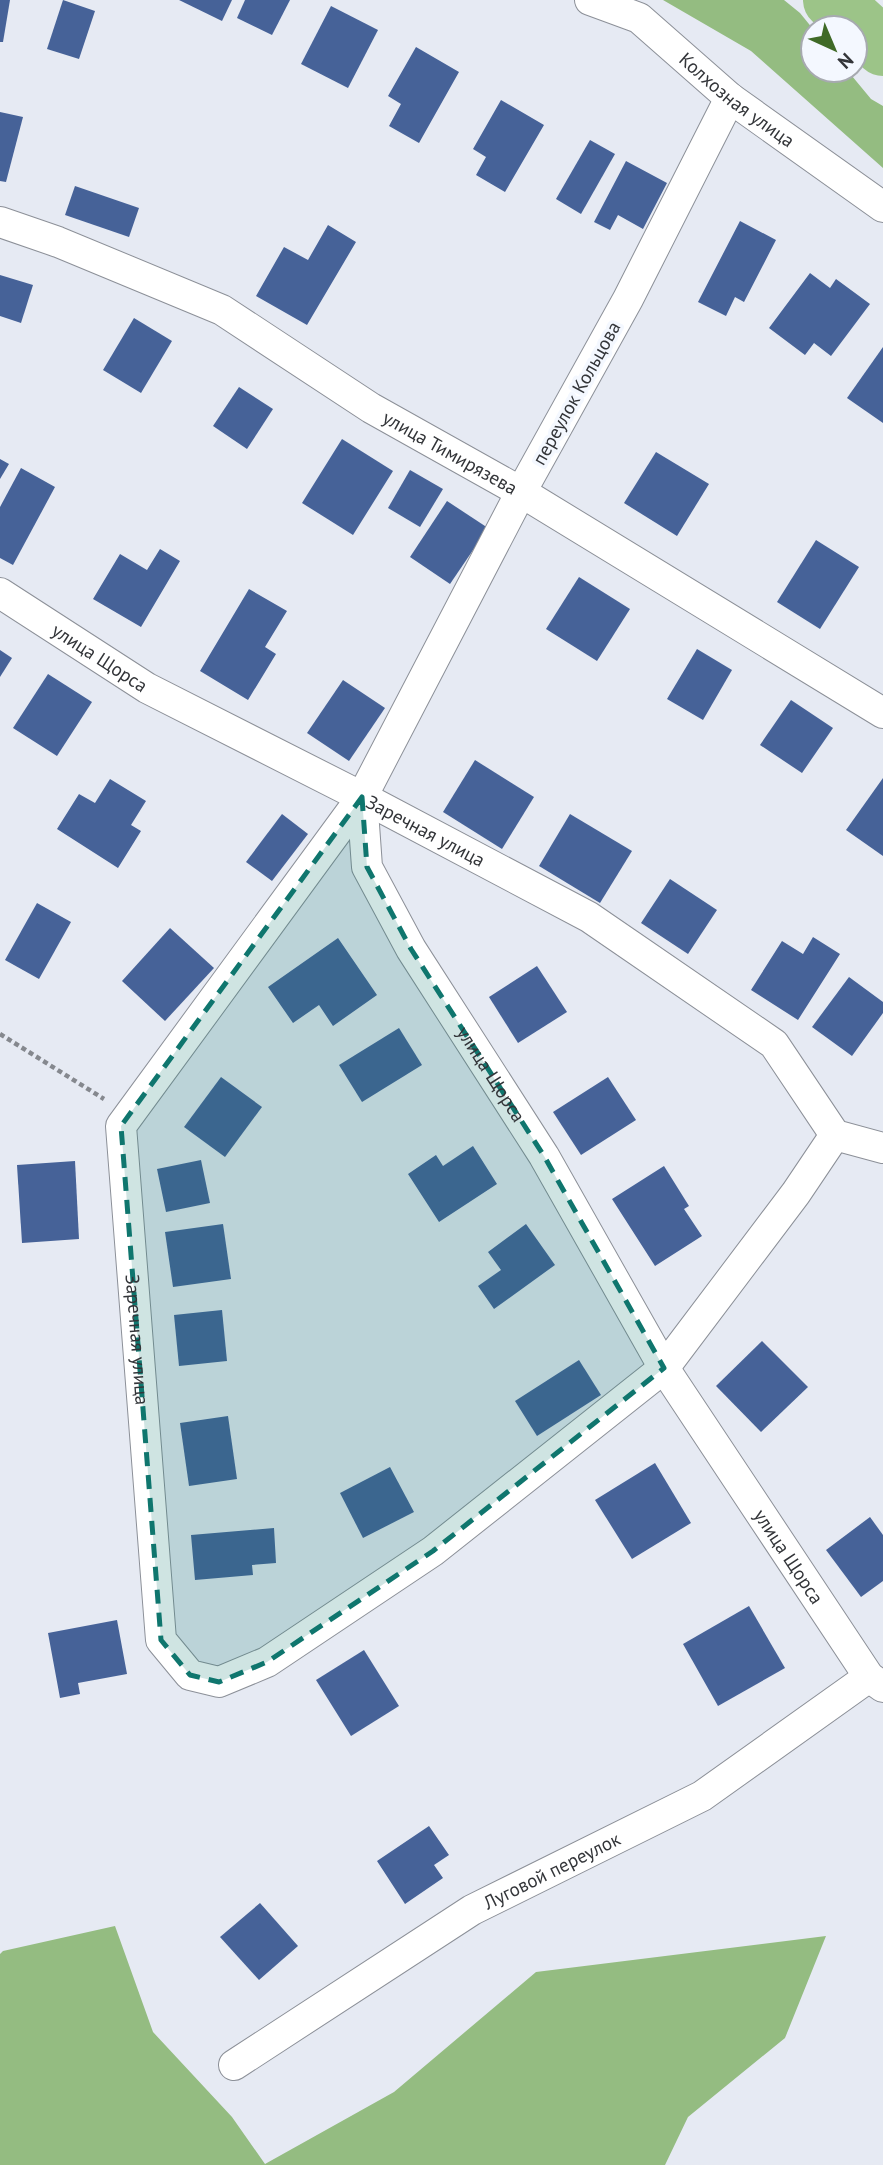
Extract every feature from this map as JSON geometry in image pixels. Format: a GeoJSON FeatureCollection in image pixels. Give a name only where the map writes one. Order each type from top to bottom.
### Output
{"type":"FeatureCollection","features":[{"type":"Feature","properties":{"kind":"street","name":"Колхозная улица"},"geometry":{"type":"LineString","coordinates":[[590,0],[639,18],[730,98],[883,207]]}},
{"type":"Feature","properties":{"kind":"street","name":"переулок Кольцова"},"geometry":{"type":"LineString","coordinates":[[362,797],[521,492],[628,299],[730,98]]}},
{"type":"Feature","properties":{"kind":"street","name":"улица Тимирязева"},"geometry":{"type":"LineString","coordinates":[[0,222],[58,242],[222,310],[371,408],[521,492],[883,713]]}},
{"type":"Feature","properties":{"kind":"street","name":"улица Щорса"},"geometry":{"type":"LineString","coordinates":[[0,593],[147,688],[362,797],[366,867],[411,949],[544,1156],[664,1368],[876,1682]]}},
{"type":"Feature","properties":{"kind":"street","name":"Заречная улица"},"geometry":{"type":"LineString","coordinates":[[362,797],[589,917],[774,1044],[835,1135],[796,1192],[664,1368],[433,1551],[267,1662],[219,1682],[190,1675],[160,1640],[121,1126],[362,797]]}},
{"type":"Feature","properties":{"kind":"street"},"geometry":{"type":"LineString","coordinates":[[835,1135],[883,1148]]}},
{"type":"Feature","properties":{"kind":"street","name":"Луговой переулок"},"geometry":{"type":"LineString","coordinates":[[234,2065],[472,1910],[702,1796],[876,1682]]}},
{"type":"Feature","properties":{"kind":"path"},"geometry":{"type":"LineString","coordinates":[[0,1034],[129,1114]]}},
{"type":"Feature","properties":{"kind":"highlighted area"},"geometry":{"type":"Polygon","coordinates":[[[362,797],[367,867],[411,949],[544,1156],[664,1368],[433,1551],[267,1662],[219,1682],[190,1675],[161,1640],[121,1126],[362,797]]]}},
{"type":"Feature","properties":{"kind":"green space"},"geometry":{"type":"Polygon","coordinates":[[[663,0],[784,0],[801,14],[799,84],[859,84],[871,99],[883,106],[883,168],[751,51],[663,0]]]}},
{"type":"Feature","properties":{"kind":"green space"},"geometry":{"type":"Polygon","coordinates":[[[115,1926],[153,2032],[232,2117],[265,2164],[394,2092],[536,1972],[826,1936],[785,2038],[688,2117],[665,2165],[0,2165],[0,1954],[3,1951],[115,1926]]]}},
{"type":"Feature","properties":{"kind":"building"},"geometry":{"type":"Polygon","coordinates":[[[0,0],[10,0],[3,42],[0,42],[0,0]]]}},
{"type":"Feature","properties":{"kind":"building"},"geometry":{"type":"Polygon","coordinates":[[[63,0],[95,11],[79,59],[47,49],[63,0]]]}},
{"type":"Feature","properties":{"kind":"building"},"geometry":{"type":"Polygon","coordinates":[[[179,0],[232,0],[222,21],[179,0]]]}},
{"type":"Feature","properties":{"kind":"building"},"geometry":{"type":"Polygon","coordinates":[[[245,0],[290,0],[272,35],[237,18],[245,0]]]}},
{"type":"Feature","properties":{"kind":"building"},"geometry":{"type":"Polygon","coordinates":[[[331,6],[378,30],[348,88],[301,64],[331,6]]]}},
{"type":"Feature","properties":{"kind":"building"},"geometry":{"type":"Polygon","coordinates":[[[416,47],[459,72],[419,143],[389,126],[401,104],[388,96],[416,47]]]}},
{"type":"Feature","properties":{"kind":"building"},"geometry":{"type":"Polygon","coordinates":[[[501,100],[544,125],[505,192],[476,175],[486,157],[473,149],[501,100]]]}},
{"type":"Feature","properties":{"kind":"building"},"geometry":{"type":"Polygon","coordinates":[[[0,112],[23,117],[6,182],[0,181],[0,112]]]}},
{"type":"Feature","properties":{"kind":"building"},"geometry":{"type":"Polygon","coordinates":[[[590,140],[615,154],[581,214],[556,199],[590,140]]]}},
{"type":"Feature","properties":{"kind":"building"},"geometry":{"type":"Polygon","coordinates":[[[626,161],[667,183],[643,229],[618,215],[610,230],[594,222],[626,161]]]}},
{"type":"Feature","properties":{"kind":"building"},"geometry":{"type":"Polygon","coordinates":[[[75,186],[139,208],[129,237],[65,215],[75,186]]]}},
{"type":"Feature","properties":{"kind":"building"},"geometry":{"type":"Polygon","coordinates":[[[740,221],[776,240],[744,302],[735,297],[726,316],[698,302],[740,221]]]}},
{"type":"Feature","properties":{"kind":"building"},"geometry":{"type":"Polygon","coordinates":[[[328,225],[356,242],[307,325],[256,296],[284,247],[308,260],[328,225]]]}},
{"type":"Feature","properties":{"kind":"building"},"geometry":{"type":"Polygon","coordinates":[[[810,273],[830,288],[836,279],[870,304],[831,356],[814,343],[805,355],[769,328],[810,273]]]}},
{"type":"Feature","properties":{"kind":"building"},"geometry":{"type":"Polygon","coordinates":[[[0,275],[33,285],[21,323],[0,316],[0,275]]]}},
{"type":"Feature","properties":{"kind":"building"},"geometry":{"type":"Polygon","coordinates":[[[134,318],[172,341],[141,393],[103,370],[134,318]]]}},
{"type":"Feature","properties":{"kind":"building"},"geometry":{"type":"Polygon","coordinates":[[[883,347],[883,423],[847,398],[883,347]]]}},
{"type":"Feature","properties":{"kind":"building"},"geometry":{"type":"Polygon","coordinates":[[[239,387],[273,409],[247,449],[213,426],[239,387]]]}},
{"type":"Feature","properties":{"kind":"building"},"geometry":{"type":"Polygon","coordinates":[[[342,439],[393,471],[353,535],[302,503],[342,439]]]}},
{"type":"Feature","properties":{"kind":"building"},"geometry":{"type":"Polygon","coordinates":[[[656,452],[709,484],[677,536],[624,503],[656,452]]]}},
{"type":"Feature","properties":{"kind":"building"},"geometry":{"type":"Polygon","coordinates":[[[0,459],[9,464],[0,479],[0,459]]]}},
{"type":"Feature","properties":{"kind":"building"},"geometry":{"type":"Polygon","coordinates":[[[21,468],[55,487],[13,565],[0,558],[0,507],[21,468]]]}},
{"type":"Feature","properties":{"kind":"building"},"geometry":{"type":"Polygon","coordinates":[[[410,470],[443,489],[420,527],[388,508],[410,470]]]}},
{"type":"Feature","properties":{"kind":"building"},"geometry":{"type":"Polygon","coordinates":[[[447,501],[488,528],[450,584],[410,557],[447,501]]]}},
{"type":"Feature","properties":{"kind":"building"},"geometry":{"type":"Polygon","coordinates":[[[816,540],[859,567],[820,629],[777,602],[816,540]]]}},
{"type":"Feature","properties":{"kind":"building"},"geometry":{"type":"Polygon","coordinates":[[[160,549],[180,561],[141,627],[93,599],[120,554],[147,570],[160,549]]]}},
{"type":"Feature","properties":{"kind":"building"},"geometry":{"type":"Polygon","coordinates":[[[579,577],[630,609],[597,661],[546,629],[579,577]]]}},
{"type":"Feature","properties":{"kind":"building"},"geometry":{"type":"Polygon","coordinates":[[[249,589],[287,611],[265,647],[276,654],[248,700],[200,671],[249,589]]]}},
{"type":"Feature","properties":{"kind":"building"},"geometry":{"type":"Polygon","coordinates":[[[697,649],[732,670],[703,720],[667,699],[697,649]]]}},
{"type":"Feature","properties":{"kind":"building"},"geometry":{"type":"Polygon","coordinates":[[[0,650],[12,658],[0,677],[0,650]]]}},
{"type":"Feature","properties":{"kind":"building"},"geometry":{"type":"Polygon","coordinates":[[[48,674],[92,702],[57,756],[13,728],[48,674]]]}},
{"type":"Feature","properties":{"kind":"building"},"geometry":{"type":"Polygon","coordinates":[[[343,680],[385,708],[349,761],[307,733],[343,680]]]}},
{"type":"Feature","properties":{"kind":"building"},"geometry":{"type":"Polygon","coordinates":[[[791,700],[833,728],[802,773],[760,745],[791,700]]]}},
{"type":"Feature","properties":{"kind":"building"},"geometry":{"type":"Polygon","coordinates":[[[475,760],[534,797],[502,849],[443,812],[475,760]]]}},
{"type":"Feature","properties":{"kind":"building"},"geometry":{"type":"Polygon","coordinates":[[[883,778],[883,856],[846,830],[883,778]]]}},
{"type":"Feature","properties":{"kind":"building"},"geometry":{"type":"Polygon","coordinates":[[[110,779],[146,801],[131,825],[141,831],[118,868],[57,829],[79,794],[95,803],[110,779]]]}},
{"type":"Feature","properties":{"kind":"building"},"geometry":{"type":"Polygon","coordinates":[[[282,814],[308,834],[272,881],[246,862],[282,814]]]}},
{"type":"Feature","properties":{"kind":"building"},"geometry":{"type":"Polygon","coordinates":[[[570,814],[632,851],[600,903],[539,866],[570,814]]]}},
{"type":"Feature","properties":{"kind":"building"},"geometry":{"type":"Polygon","coordinates":[[[670,879],[717,910],[688,954],[641,923],[670,879]]]}},
{"type":"Feature","properties":{"kind":"building"},"geometry":{"type":"Polygon","coordinates":[[[37,903],[71,922],[39,979],[5,960],[37,903]]]}},
{"type":"Feature","properties":{"kind":"building"},"geometry":{"type":"Polygon","coordinates":[[[170,928],[214,968],[165,1021],[122,981],[170,928]]]}},
{"type":"Feature","properties":{"kind":"building"},"geometry":{"type":"Polygon","coordinates":[[[813,937],[840,954],[798,1020],[751,990],[782,941],[803,954],[813,937]]]}},
{"type":"Feature","properties":{"kind":"building"},"geometry":{"type":"Polygon","coordinates":[[[338,938],[377,995],[333,1026],[319,1005],[293,1023],[268,987],[338,938]]]}},
{"type":"Feature","properties":{"kind":"building"},"geometry":{"type":"Polygon","coordinates":[[[537,966],[567,1012],[518,1043],[489,997],[537,966]]]}},
{"type":"Feature","properties":{"kind":"building"},"geometry":{"type":"Polygon","coordinates":[[[849,977],[883,1002],[883,1013],[852,1056],[812,1027],[849,977]]]}},
{"type":"Feature","properties":{"kind":"building"},"geometry":{"type":"Polygon","coordinates":[[[399,1028],[422,1065],[362,1102],[339,1065],[399,1028]]]}},
{"type":"Feature","properties":{"kind":"building"},"geometry":{"type":"Polygon","coordinates":[[[221,1077],[262,1107],[225,1157],[184,1127],[221,1077]]]}},
{"type":"Feature","properties":{"kind":"building"},"geometry":{"type":"Polygon","coordinates":[[[608,1077],[636,1120],[581,1155],[553,1112],[608,1077]]]}},
{"type":"Feature","properties":{"kind":"building"},"geometry":{"type":"Polygon","coordinates":[[[473,1146],[497,1184],[439,1222],[408,1174],[436,1155],[443,1166],[473,1146]]]}},
{"type":"Feature","properties":{"kind":"building"},"geometry":{"type":"Polygon","coordinates":[[[201,1160],[210,1203],[166,1212],[157,1169],[201,1160]]]}},
{"type":"Feature","properties":{"kind":"building"},"geometry":{"type":"Polygon","coordinates":[[[75,1161],[79,1239],[22,1243],[17,1165],[75,1161]]]}},
{"type":"Feature","properties":{"kind":"building"},"geometry":{"type":"Polygon","coordinates":[[[664,1166],[689,1206],[684,1209],[702,1236],[655,1266],[612,1199],[664,1166]]]}},
{"type":"Feature","properties":{"kind":"building"},"geometry":{"type":"Polygon","coordinates":[[[223,1224],[231,1279],[173,1287],[165,1232],[223,1224]]]}},
{"type":"Feature","properties":{"kind":"building"},"geometry":{"type":"Polygon","coordinates":[[[526,1224],[555,1265],[494,1309],[478,1286],[501,1270],[488,1252],[526,1224]]]}},
{"type":"Feature","properties":{"kind":"building"},"geometry":{"type":"Polygon","coordinates":[[[222,1310],[227,1361],[179,1366],[174,1315],[222,1310]]]}},
{"type":"Feature","properties":{"kind":"building"},"geometry":{"type":"Polygon","coordinates":[[[762,1341],[808,1387],[761,1432],[716,1386],[762,1341]]]}},
{"type":"Feature","properties":{"kind":"building"},"geometry":{"type":"Polygon","coordinates":[[[579,1360],[601,1395],[537,1436],[515,1401],[579,1360]]]}},
{"type":"Feature","properties":{"kind":"building"},"geometry":{"type":"Polygon","coordinates":[[[228,1416],[237,1479],[189,1486],[180,1423],[228,1416]]]}},
{"type":"Feature","properties":{"kind":"building"},"geometry":{"type":"Polygon","coordinates":[[[655,1463],[691,1523],[632,1559],[595,1500],[655,1463]]]}},
{"type":"Feature","properties":{"kind":"building"},"geometry":{"type":"Polygon","coordinates":[[[390,1467],[414,1512],[363,1538],[340,1493],[390,1467]]]}},
{"type":"Feature","properties":{"kind":"building"},"geometry":{"type":"Polygon","coordinates":[[[870,1517],[883,1535],[883,1581],[861,1597],[826,1550],[870,1517]]]}},
{"type":"Feature","properties":{"kind":"building"},"geometry":{"type":"Polygon","coordinates":[[[274,1528],[276,1563],[252,1565],[253,1575],[195,1580],[191,1535],[274,1528]]]}},
{"type":"Feature","properties":{"kind":"building"},"geometry":{"type":"Polygon","coordinates":[[[749,1606],[785,1668],[718,1706],[683,1644],[749,1606]]]}},
{"type":"Feature","properties":{"kind":"building"},"geometry":{"type":"Polygon","coordinates":[[[117,1620],[127,1674],[78,1683],[80,1694],[60,1698],[48,1633],[117,1620]]]}},
{"type":"Feature","properties":{"kind":"building"},"geometry":{"type":"Polygon","coordinates":[[[364,1650],[399,1706],[351,1736],[316,1680],[364,1650]]]}},
{"type":"Feature","properties":{"kind":"building"},"geometry":{"type":"Polygon","coordinates":[[[429,1826],[449,1855],[434,1865],[443,1878],[405,1904],[377,1861],[429,1826]]]}},
{"type":"Feature","properties":{"kind":"building"},"geometry":{"type":"Polygon","coordinates":[[[260,1903],[298,1946],[259,1980],[220,1937],[260,1903]]]}},
{"type":"Feature","properties":{"kind":"waterway"},"geometry":{"type":"LineString","coordinates":[[832,0],[883,47]]}}]}
